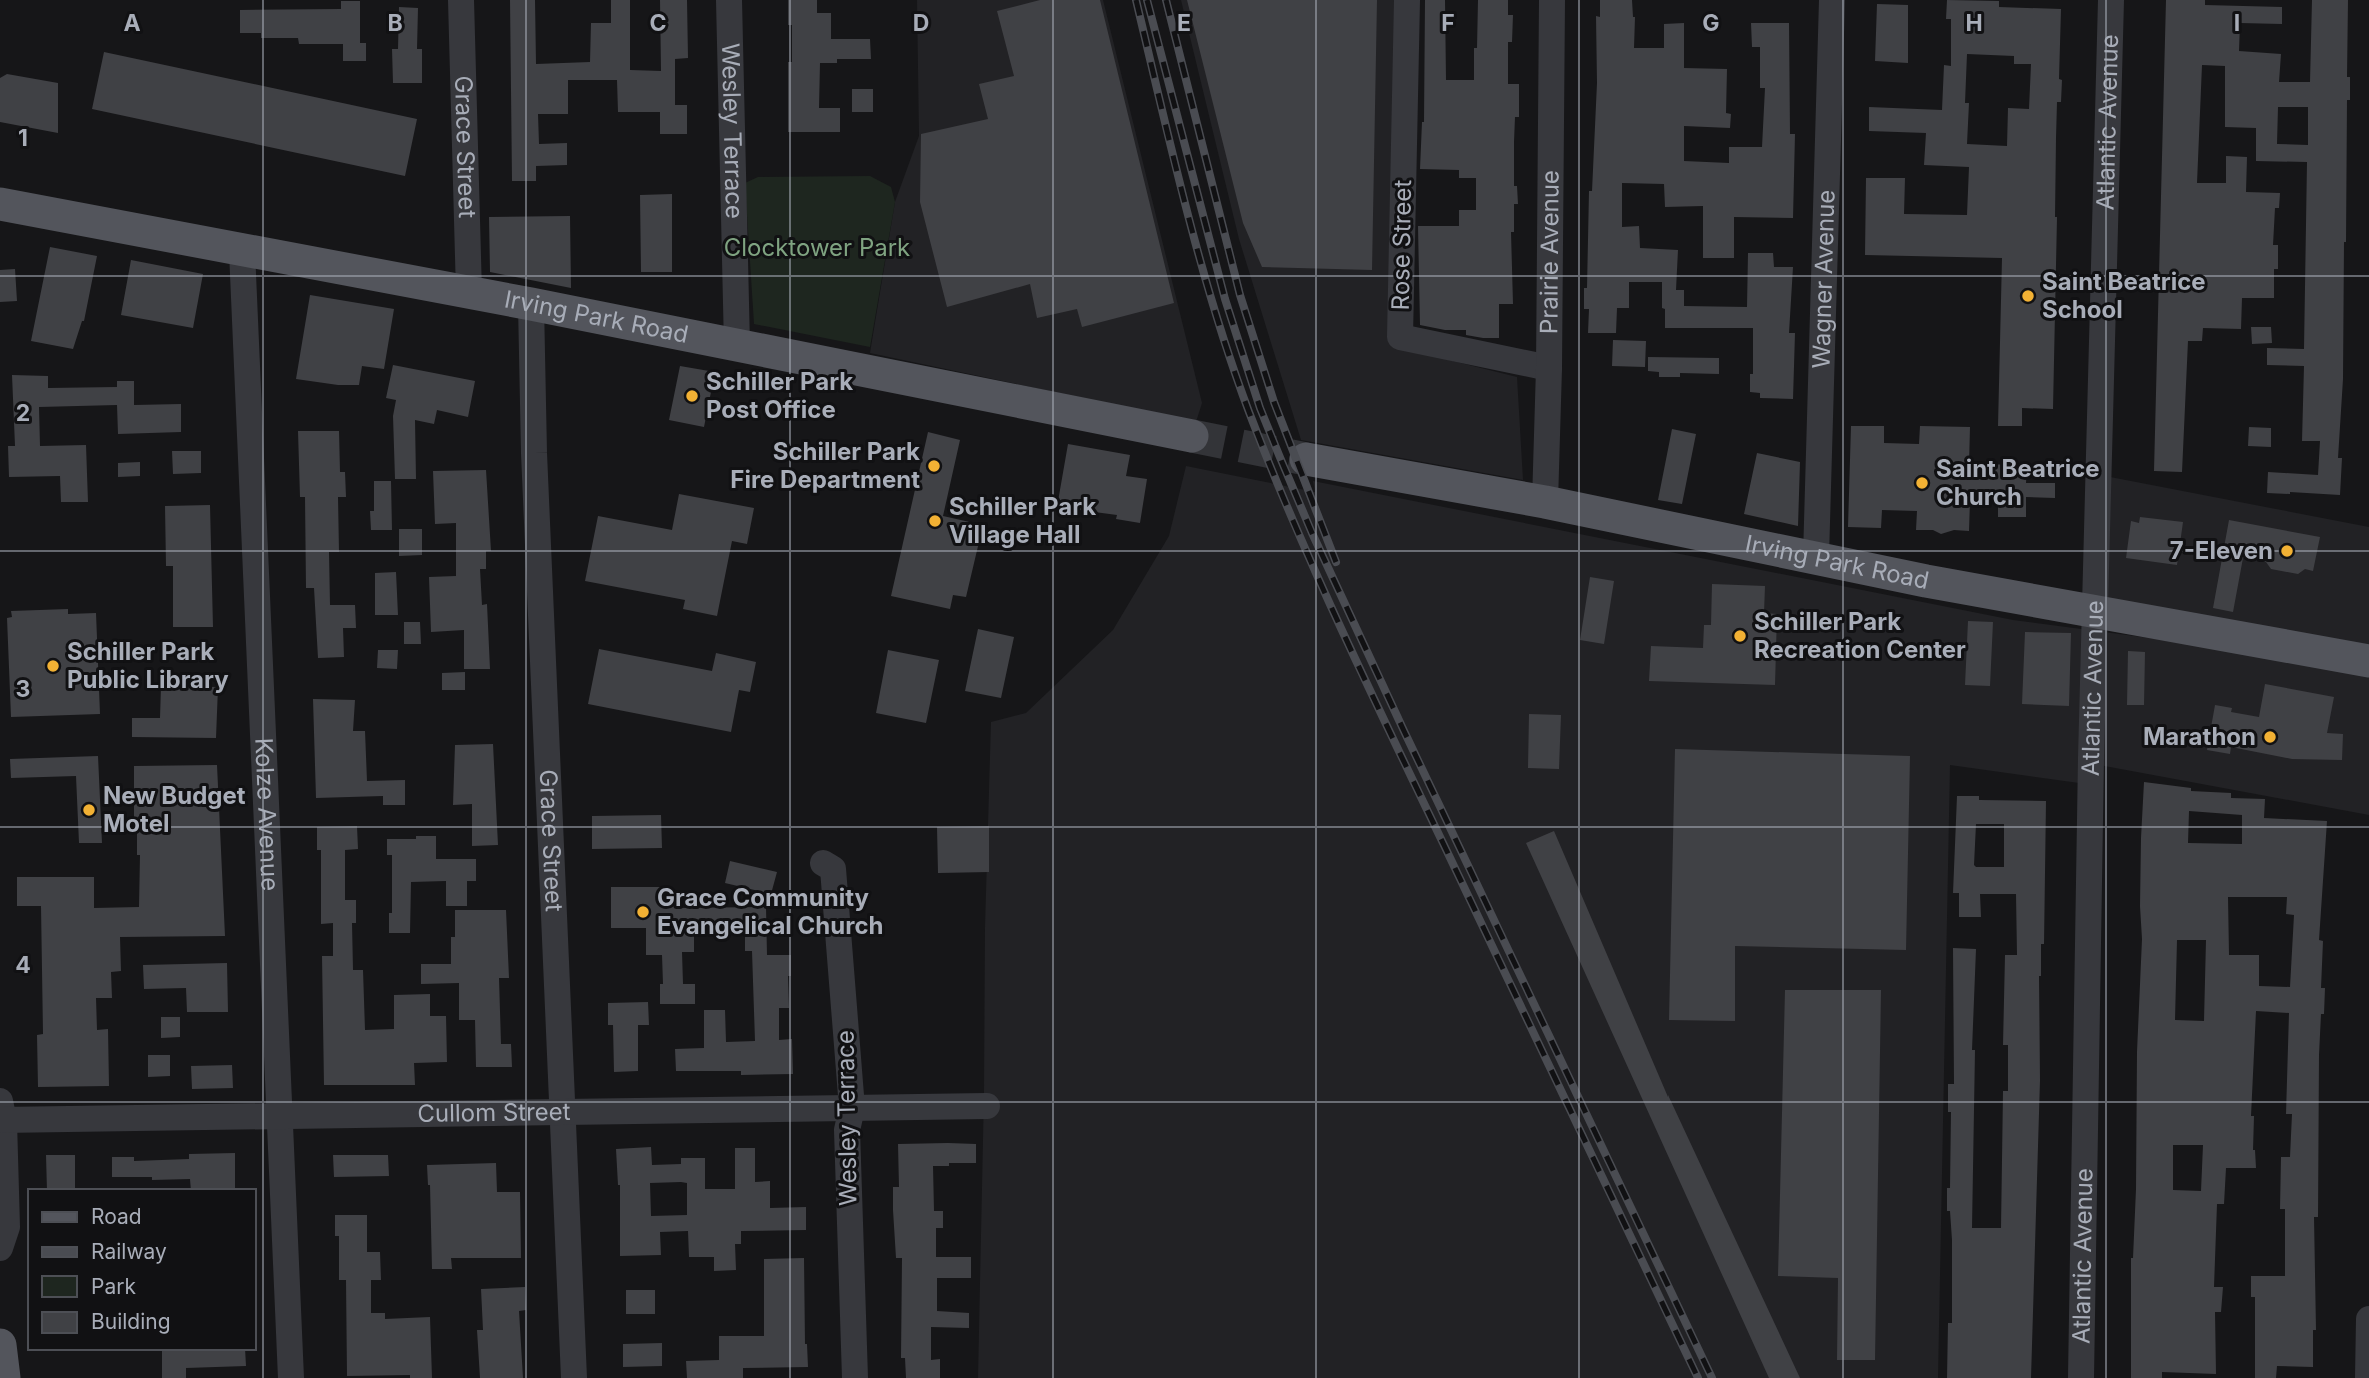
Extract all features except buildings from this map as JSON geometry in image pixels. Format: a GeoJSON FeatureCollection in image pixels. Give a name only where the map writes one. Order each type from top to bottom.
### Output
{"type":"FeatureCollection","features":[{"type":"Feature","properties":{"kind":"main road","name":"Irving Park Road"},"geometry":{"type":"LineString","coordinates":[[0,204],[531,304],[1192,436]]}},
{"type":"Feature","properties":{"kind":"main road","name":"Irving Park Road"},"geometry":{"type":"LineString","coordinates":[[1306,459],[1545,502],[1926,581],[2369,662]]}},
{"type":"Feature","properties":{"kind":"main road"},"geometry":{"type":"LineString","coordinates":[[0,1345],[4,1378]]}},
{"type":"Feature","properties":{"kind":"street","name":"Grace Street"},"geometry":{"type":"LineString","coordinates":[[461,0],[469,293]]}},
{"type":"Feature","properties":{"kind":"street","name":"Wesley Terrace"},"geometry":{"type":"LineString","coordinates":[[729,0],[737,346]]}},
{"type":"Feature","properties":{"kind":"street","name":"Rose Street"},"geometry":{"type":"LineString","coordinates":[[1407,0],[1400,337],[1549,368]]}},
{"type":"Feature","properties":{"kind":"street","name":"Prairie Avenue"},"geometry":{"type":"LineString","coordinates":[[1545,502],[1549,368],[1552,0]]}},
{"type":"Feature","properties":{"kind":"street","name":"Wagner Avenue"},"geometry":{"type":"LineString","coordinates":[[1816,557],[1832,0]]}},
{"type":"Feature","properties":{"kind":"street","name":"Atlantic Avenue"},"geometry":{"type":"LineString","coordinates":[[2081,1378],[2095,613],[2111,0]]}},
{"type":"Feature","properties":{"kind":"street","name":"Kolze Avenue"},"geometry":{"type":"LineString","coordinates":[[242,251],[291,1378]]}},
{"type":"Feature","properties":{"kind":"street","name":"Grace Street"},"geometry":{"type":"LineString","coordinates":[[531,304],[534,453],[573,1378]]}},
{"type":"Feature","properties":{"kind":"street","name":"Wesley Terrace"},"geometry":{"type":"LineString","coordinates":[[823,863],[833,869],[852,1108],[846,1130],[855,1378]]}},
{"type":"Feature","properties":{"kind":"street","name":"Cullom Street"},"geometry":{"type":"LineString","coordinates":[[1,1114],[279,1117],[987,1106]]}},
{"type":"Feature","properties":{"kind":"street"},"geometry":{"type":"LineString","coordinates":[[0,1248],[7,1227],[1,1114]]}},
{"type":"Feature","properties":{"kind":"street"},"geometry":{"type":"LineString","coordinates":[[2368,1378],[2369,1319]]}},
{"type":"Feature","properties":{"kind":"shaded area"},"geometry":{"type":"Polygon","coordinates":[[[917,0],[1103,0],[1202,403],[1196,422],[870,353],[895,202],[919,136],[917,0]]]}},
{"type":"Feature","properties":{"kind":"shaded area"},"geometry":{"type":"Polygon","coordinates":[[[1181,0],[1396,0],[1393,346],[1517,377],[1523,480],[1301,440],[1239,239],[1181,0]]]}},
{"type":"Feature","properties":{"kind":"shaded area"},"geometry":{"type":"Polygon","coordinates":[[[1186,466],[1315,492],[1313,481],[2013,620],[2369,667],[2369,815],[2083,762],[2079,783],[1950,765],[1938,1378],[978,1378],[991,722],[1026,713],[1113,630],[1169,536],[1186,466]]]}},
{"type":"Feature","properties":{"kind":"shaded area"},"geometry":{"type":"Polygon","coordinates":[[[2105,476],[2369,527],[2369,654],[2103,607],[2105,476]]]}},
{"type":"Feature","properties":{"kind":"green space","name":"Clocktower Park"},"geometry":{"type":"Polygon","coordinates":[[[870,176],[891,187],[895,202],[870,347],[754,324],[745,183],[758,177],[870,176]]]}},
{"type":"Feature","properties":{"kind":"tunnel"},"geometry":{"type":"LineString","coordinates":[[1192,436],[1306,459]]}},
{"type":"Feature","properties":{"kind":"railway"},"geometry":{"type":"LineString","coordinates":[[1136,0],[1200,260],[1231,362],[1271,467],[1366,683],[1698,1378]]}},
{"type":"Feature","properties":{"kind":"railway"},"geometry":{"type":"LineString","coordinates":[[1147,0],[1225,299],[1260,408],[1279,455],[1312,533],[1404,731],[1712,1378]]}},
{"type":"Feature","properties":{"kind":"railway"},"geometry":{"type":"LineString","coordinates":[[1166,0],[1240,295],[1274,402],[1336,562]]}},
{"type":"Feature","properties":{"kind":"place","name":"Saint Beatrice School"},"geometry":{"type":"Point","coordinates":[2028,296]}},
{"type":"Feature","properties":{"kind":"place","name":"Schiller Park Post Office"},"geometry":{"type":"Point","coordinates":[692,396]}},
{"type":"Feature","properties":{"kind":"place","name":"Schiller Park Fire Department"},"geometry":{"type":"Point","coordinates":[934,466]}},
{"type":"Feature","properties":{"kind":"place","name":"Saint Beatrice Church"},"geometry":{"type":"Point","coordinates":[1922,483]}},
{"type":"Feature","properties":{"kind":"place","name":"Schiller Park Village Hall"},"geometry":{"type":"Point","coordinates":[935,521]}},
{"type":"Feature","properties":{"kind":"place","name":"7-Eleven"},"geometry":{"type":"Point","coordinates":[2287,551]}},
{"type":"Feature","properties":{"kind":"place","name":"Schiller Park Recreation Center"},"geometry":{"type":"Point","coordinates":[1740,636]}},
{"type":"Feature","properties":{"kind":"place","name":"Schiller Park Public Library"},"geometry":{"type":"Point","coordinates":[53,666]}},
{"type":"Feature","properties":{"kind":"place","name":"Marathon"},"geometry":{"type":"Point","coordinates":[2270,737]}},
{"type":"Feature","properties":{"kind":"place","name":"New Budget Motel"},"geometry":{"type":"Point","coordinates":[89,810]}},
{"type":"Feature","properties":{"kind":"place","name":"Grace Community Evangelical Church"},"geometry":{"type":"Point","coordinates":[643,912]}}]}
